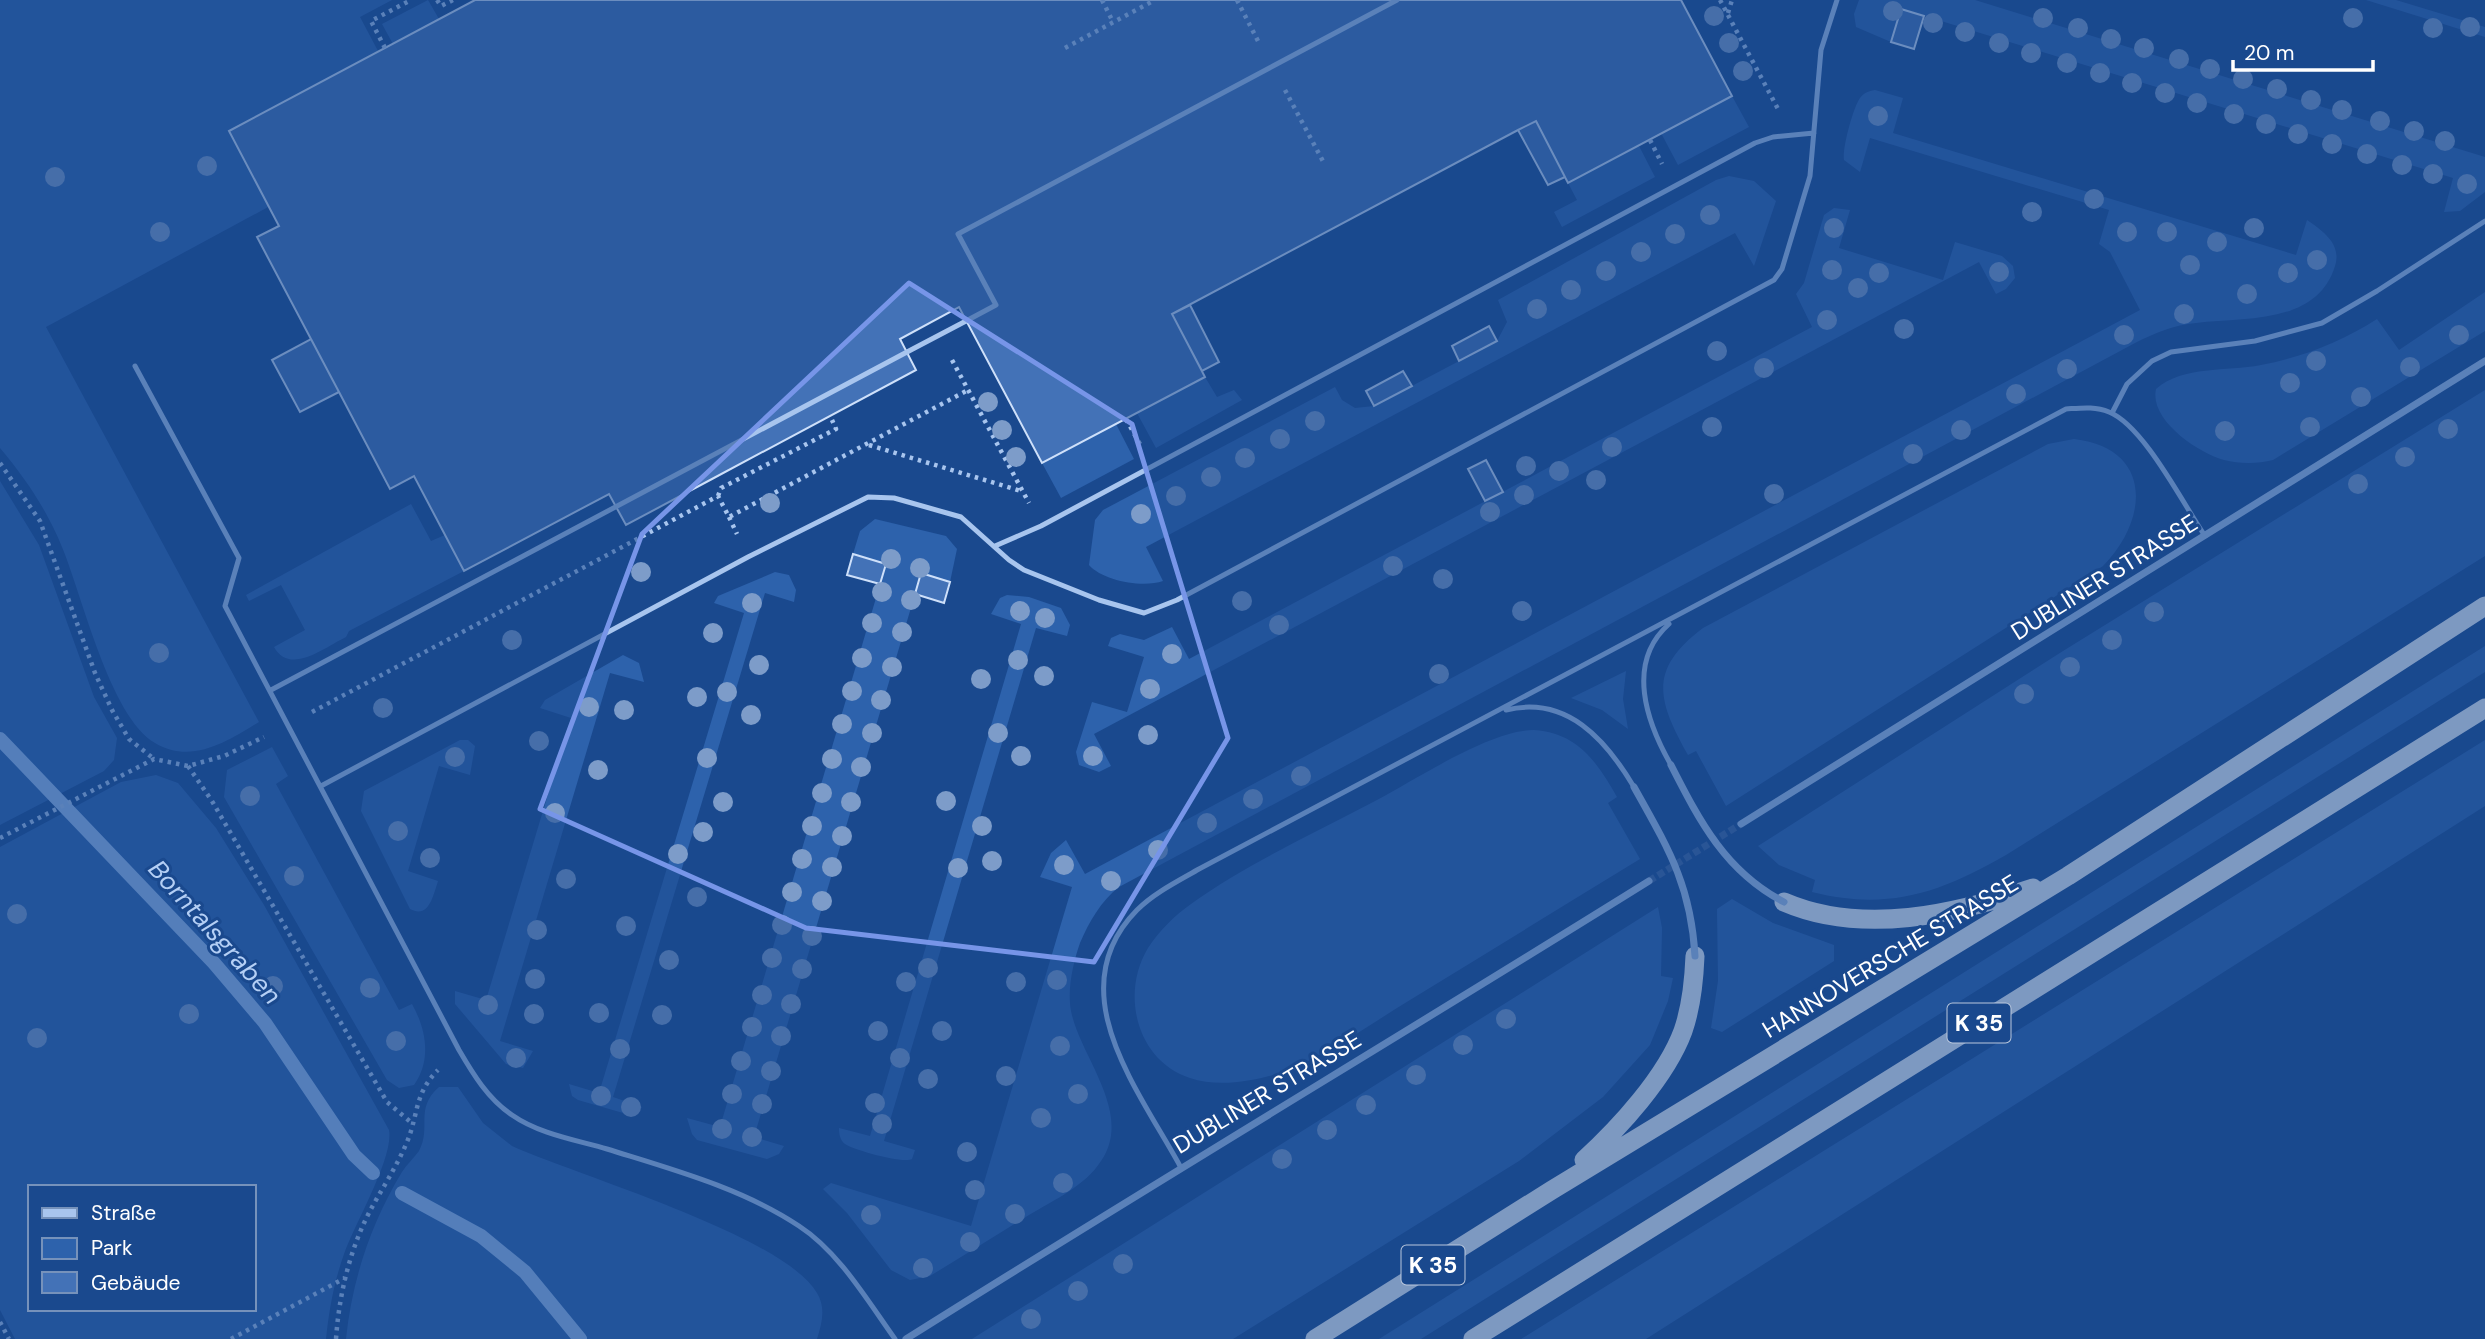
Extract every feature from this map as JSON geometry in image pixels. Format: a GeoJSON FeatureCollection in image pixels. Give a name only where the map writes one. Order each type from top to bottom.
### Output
{"type":"FeatureCollection","features":[{"type":"Feature","properties":{"kind":"highway","name":"HANNOVERSCHE STRASSE"},"geometry":{"type":"LineString","coordinates":[[1315,1339],[1552,1190],[2067,876],[2485,606]]}},
{"type":"Feature","properties":{"kind":"highway","name":"K 35"},"geometry":{"type":"LineString","coordinates":[[1473,1339],[2485,708]]}},
{"type":"Feature","properties":{"kind":"highway"},"geometry":{"type":"LineString","coordinates":[[1784,902],[1812,914],[1833,918],[1898,918],[1968,906],[2067,876]]}},
{"type":"Feature","properties":{"kind":"highway"},"geometry":{"type":"LineString","coordinates":[[1552,1190],[1611,1136],[1673,1051],[1687,1017],[1695,956]]}},
{"type":"Feature","properties":{"kind":"street","name":"DUBLINER STRASSE"},"geometry":{"type":"LineString","coordinates":[[1741,824],[2485,361]]}},
{"type":"Feature","properties":{"kind":"street"},"geometry":{"type":"LineString","coordinates":[[1671,765],[1699,819],[1730,863],[1762,891],[1784,902]]}},
{"type":"Feature","properties":{"kind":"street"},"geometry":{"type":"LineString","coordinates":[[1634,787],[1679,870],[1687,891],[1695,956]]}},
{"type":"Feature","properties":{"kind":"street","name":"DUBLINER STRASSE"},"geometry":{"type":"LineString","coordinates":[[906,1339],[1180,1166],[1266,1118],[1649,881]]}},
{"type":"Feature","properties":{"kind":"lane"},"geometry":{"type":"LineString","coordinates":[[271,690],[996,305],[958,234],[1396,0]]}},
{"type":"Feature","properties":{"kind":"lane"},"geometry":{"type":"LineString","coordinates":[[321,786],[859,499],[883,496],[961,516],[1024,570],[1132,610],[1144,613],[1154,611],[1177,600],[1774,280],[1782,269],[1810,176],[1821,50],[1837,0]]}},
{"type":"Feature","properties":{"kind":"lane"},"geometry":{"type":"LineString","coordinates":[[995,547],[1041,526],[1755,143],[1792,134],[1814,133]]}},
{"type":"Feature","properties":{"kind":"lane"},"geometry":{"type":"LineString","coordinates":[[2112,412],[2127,384],[2152,361],[2171,352],[2255,341],[2322,323],[2376,292],[2485,221]]}},
{"type":"Feature","properties":{"kind":"lane"},"geometry":{"type":"LineString","coordinates":[[135,366],[239,558],[225,606],[459,1049],[482,1086],[513,1116],[551,1133],[700,1180],[745,1198],[800,1226],[835,1259],[895,1339]]}},
{"type":"Feature","properties":{"kind":"lane"},"geometry":{"type":"LineString","coordinates":[[1180,1166],[1126,1068],[1107,1023],[1102,984],[1112,942],[1125,924],[1156,895],[1199,869],[1681,615],[1799,548],[2050,415],[2084,407],[2112,412],[2127,423],[2142,440],[2205,537]]}},
{"type":"Feature","properties":{"kind":"lane"},"geometry":{"type":"LineString","coordinates":[[1671,765],[1649,722],[1644,679],[1649,653],[1657,637],[1681,615]]}},
{"type":"Feature","properties":{"kind":"lane"},"geometry":{"type":"LineString","coordinates":[[1496,713],[1534,706],[1572,718],[1590,729],[1604,743],[1634,787]]}},
{"type":"Feature","properties":{"kind":"path"},"geometry":{"type":"LineString","coordinates":[[385,48],[371,21],[411,0]]}},
{"type":"Feature","properties":{"kind":"path"},"geometry":{"type":"LineString","coordinates":[[438,0],[441,6],[453,0]]}},
{"type":"Feature","properties":{"kind":"path"},"geometry":{"type":"LineString","coordinates":[[1102,0],[1113,22]]}},
{"type":"Feature","properties":{"kind":"path"},"geometry":{"type":"LineString","coordinates":[[1065,48],[1155,0]]}},
{"type":"Feature","properties":{"kind":"path"},"geometry":{"type":"LineString","coordinates":[[1720,0],[1792,134]]}},
{"type":"Feature","properties":{"kind":"path"},"geometry":{"type":"LineString","coordinates":[[1728,14],[1732,0]]}},
{"type":"Feature","properties":{"kind":"path"},"geometry":{"type":"LineString","coordinates":[[950,356],[1041,526]]}},
{"type":"Feature","properties":{"kind":"path"},"geometry":{"type":"LineString","coordinates":[[718,496],[729,517],[968,390]]}},
{"type":"Feature","properties":{"kind":"path"},"geometry":{"type":"LineString","coordinates":[[0,463],[40,521],[95,673],[129,739],[153,759],[188,766],[224,757],[289,724],[718,496],[721,488],[836,429],[829,416]]}},
{"type":"Feature","properties":{"kind":"path"},"geometry":{"type":"LineString","coordinates":[[868,444],[1023,492]]}},
{"type":"Feature","properties":{"kind":"path"},"geometry":{"type":"LineString","coordinates":[[0,838],[96,786],[153,759]]}},
{"type":"Feature","properties":{"kind":"path"},"geometry":{"type":"LineString","coordinates":[[188,766],[212,800],[387,1102],[412,1124]]}},
{"type":"Feature","properties":{"kind":"path"},"geometry":{"type":"LineString","coordinates":[[336,1339],[345,1278],[370,1212],[405,1146],[415,1106],[425,1084],[459,1049]]}},
{"type":"Feature","properties":{"kind":"path"},"geometry":{"type":"LineString","coordinates":[[231,1339],[345,1278]]}},
{"type":"Feature","properties":{"kind":"path"},"geometry":{"type":"LineString","coordinates":[[0,1322],[9,1339]]}},
{"type":"Feature","properties":{"kind":"highlighted area"},"geometry":{"type":"Polygon","coordinates":[[[909,283],[1132,424],[1228,738],[1094,962],[806,928],[540,809],[642,534],[909,283]]]}},
{"type":"Feature","properties":{"kind":"green space"},"geometry":{"type":"Polygon","coordinates":[[[0,0],[392,0],[360,17],[378,51],[230,131],[270,206],[46,327],[259,722],[209,748],[182,752],[155,743],[139,729],[124,708],[99,653],[70,568],[50,520],[19,471],[0,448],[0,0]]]}},
{"type":"Feature","properties":{"kind":"green space"},"geometry":{"type":"Polygon","coordinates":[[[428,0],[439,19],[393,44],[382,24],[428,0]]]}},
{"type":"Feature","properties":{"kind":"green space"},"geometry":{"type":"Polygon","coordinates":[[[1859,0],[1975,0],[2485,157],[2485,192],[2460,211],[2444,212],[2453,178],[1902,9],[1891,42],[1856,27],[1854,14],[1859,0]]]}},
{"type":"Feature","properties":{"kind":"green space"},"geometry":{"type":"Polygon","coordinates":[[[2366,0],[2396,0],[2485,27],[2485,37],[2366,0]]]}},
{"type":"Feature","properties":{"kind":"green space"},"geometry":{"type":"Polygon","coordinates":[[[1875,90],[1903,98],[1893,133],[2296,255],[2307,220],[2330,239],[2336,251],[2335,266],[2326,285],[2313,299],[2296,308],[2257,318],[2180,326],[2135,343],[1119,887],[1101,905],[1087,927],[1077,951],[1070,986],[1071,1011],[1076,1029],[1102,1085],[1112,1124],[1110,1143],[1101,1161],[1087,1178],[1068,1192],[930,1276],[910,1280],[891,1270],[847,1213],[823,1189],[831,1183],[971,1226],[1072,887],[1040,877],[1051,853],[1066,840],[1085,874],[2140,310],[2110,252],[2099,244],[2109,210],[1870,138],[1860,172],[1844,160],[1846,138],[1857,103],[1865,94],[1875,90]]]}},
{"type":"Feature","properties":{"kind":"green space"},"geometry":{"type":"Polygon","coordinates":[[[1732,96],[1749,127],[1678,165],[1661,133],[1732,96]]]}},
{"type":"Feature","properties":{"kind":"green space"},"geometry":{"type":"Polygon","coordinates":[[[1639,146],[1655,177],[1562,227],[1554,212],[1577,200],[1568,183],[1639,146]]]}},
{"type":"Feature","properties":{"kind":"green space"},"geometry":{"type":"Polygon","coordinates":[[[1729,176],[1754,181],[1776,201],[1754,266],[1735,233],[1146,547],[1163,581],[1145,584],[1124,582],[1095,571],[1089,565],[1095,520],[1103,510],[1335,387],[1342,400],[1355,408],[1374,406],[1497,341],[1507,322],[1498,300],[1716,180],[1729,176]]]}},
{"type":"Feature","properties":{"kind":"green space"},"geometry":{"type":"Polygon","coordinates":[[[1834,208],[1850,210],[1839,248],[1943,280],[1955,242],[2002,256],[2013,266],[2015,278],[2006,289],[1996,294],[1979,262],[1094,734],[1111,766],[1099,772],[1079,765],[1076,752],[1092,702],[1127,712],[1144,657],[1108,646],[1111,638],[1120,634],[1144,640],[1172,627],[1189,659],[1812,327],[1796,294],[1804,283],[1824,215],[1834,208]]]}},
{"type":"Feature","properties":{"kind":"green space"},"geometry":{"type":"Polygon","coordinates":[[[2485,292],[2485,331],[2273,460],[2236,462],[2201,450],[2189,443],[2168,423],[2156,401],[2156,389],[2179,376],[2292,358],[2336,342],[2377,319],[2399,350],[2485,292]]]}},
{"type":"Feature","properties":{"kind":"green space"},"geometry":{"type":"Polygon","coordinates":[[[1205,377],[1217,397],[1234,390],[1242,400],[1156,448],[1137,413],[1205,377]]]}},
{"type":"Feature","properties":{"kind":"green space"},"geometry":{"type":"Polygon","coordinates":[[[2485,390],[2485,556],[2006,855],[1959,879],[1913,895],[1889,899],[1839,897],[1812,892],[1815,880],[1779,865],[1758,846],[2063,651],[2485,390]]]}},
{"type":"Feature","properties":{"kind":"green space"},"geometry":{"type":"Polygon","coordinates":[[[1116,424],[1134,459],[1061,498],[1042,463],[1116,424]]]}},
{"type":"Feature","properties":{"kind":"green space"},"geometry":{"type":"Polygon","coordinates":[[[2074,439],[2100,445],[2118,456],[2130,470],[2135,488],[2135,507],[2129,527],[2103,566],[1726,806],[1696,751],[1688,755],[1665,702],[1663,687],[1666,672],[1685,643],[1703,628],[2048,444],[2074,439]]]}},
{"type":"Feature","properties":{"kind":"green space"},"geometry":{"type":"Polygon","coordinates":[[[0,481],[39,545],[94,697],[117,738],[114,760],[104,771],[0,825],[0,481]]]}},
{"type":"Feature","properties":{"kind":"green space"},"geometry":{"type":"Polygon","coordinates":[[[411,504],[431,541],[445,535],[464,571],[349,631],[346,637],[308,657],[289,659],[281,655],[274,647],[305,630],[281,585],[249,601],[246,595],[411,504]]]}},
{"type":"Feature","properties":{"kind":"green space"},"geometry":{"type":"Polygon","coordinates":[[[875,519],[946,536],[957,549],[950,582],[921,574],[754,1137],[784,1146],[779,1154],[767,1159],[697,1140],[687,1118],[720,1127],[886,564],[853,554],[860,531],[875,519]]]}},
{"type":"Feature","properties":{"kind":"green space"},"geometry":{"type":"Polygon","coordinates":[[[775,572],[789,575],[796,590],[794,602],[765,593],[613,1097],[642,1107],[630,1115],[578,1100],[572,1096],[569,1084],[599,1093],[744,613],[714,603],[718,596],[775,572]]]}},
{"type":"Feature","properties":{"kind":"green space"},"geometry":{"type":"Polygon","coordinates":[[[1007,595],[1029,597],[1061,608],[1070,625],[1067,636],[1036,628],[884,1141],[915,1150],[912,1159],[889,1158],[845,1144],[840,1137],[839,1128],[870,1136],[1021,624],[991,614],[1000,598],[1007,595]]]}},
{"type":"Feature","properties":{"kind":"green space"},"geometry":{"type":"Polygon","coordinates":[[[2485,646],[2485,672],[1421,1339],[1379,1339],[2485,646]]]}},
{"type":"Feature","properties":{"kind":"green space"},"geometry":{"type":"Polygon","coordinates":[[[623,655],[639,663],[644,682],[610,673],[500,1041],[533,1051],[523,1068],[506,1064],[455,1004],[455,991],[486,1000],[571,718],[540,708],[545,700],[623,655]]]}},
{"type":"Feature","properties":{"kind":"green space"},"geometry":{"type":"Polygon","coordinates":[[[1626,671],[1623,699],[1628,729],[1602,710],[1571,698],[1626,671]]]}},
{"type":"Feature","properties":{"kind":"green space"},"geometry":{"type":"Polygon","coordinates":[[[1534,730],[1563,737],[1594,761],[1617,797],[1608,803],[1640,859],[1344,1042],[1291,1069],[1253,1080],[1210,1082],[1190,1078],[1157,1057],[1146,1042],[1139,1024],[1135,985],[1148,948],[1179,913],[1259,862],[1454,757],[1497,738],[1534,730]]]}},
{"type":"Feature","properties":{"kind":"green space"},"geometry":{"type":"Polygon","coordinates":[[[460,740],[468,740],[475,746],[470,775],[439,766],[408,871],[438,881],[429,904],[422,911],[416,911],[410,909],[361,811],[364,791],[460,740]]]}},
{"type":"Feature","properties":{"kind":"green space"},"geometry":{"type":"Polygon","coordinates":[[[2485,740],[2485,806],[1646,1339],[1521,1339],[2485,740]]]}},
{"type":"Feature","properties":{"kind":"green space"},"geometry":{"type":"Polygon","coordinates":[[[272,747],[288,776],[276,784],[399,1010],[412,1004],[417,1014],[424,1034],[425,1055],[420,1075],[414,1085],[399,1088],[387,1080],[224,797],[227,770],[272,747]]]}},
{"type":"Feature","properties":{"kind":"green space"},"geometry":{"type":"Polygon","coordinates":[[[156,775],[178,783],[216,828],[264,905],[389,1130],[389,1142],[380,1173],[340,1265],[326,1339],[15,1339],[0,1310],[0,847],[121,782],[156,775]]]}},
{"type":"Feature","properties":{"kind":"green space"},"geometry":{"type":"Polygon","coordinates":[[[1732,899],[1773,923],[1834,945],[1834,961],[1722,1032],[1711,1028],[1718,981],[1717,909],[1732,899]]]}},
{"type":"Feature","properties":{"kind":"green space"},"geometry":{"type":"Polygon","coordinates":[[[1658,907],[1662,928],[1661,976],[1673,978],[1668,1001],[1650,1045],[1603,1097],[1519,1161],[1233,1339],[972,1339],[1658,907]]]}},
{"type":"Feature","properties":{"kind":"green space"},"geometry":{"type":"Polygon","coordinates":[[[439,1087],[458,1087],[483,1123],[512,1146],[677,1209],[765,1250],[797,1272],[817,1293],[822,1321],[817,1339],[346,1339],[358,1274],[372,1232],[402,1172],[419,1151],[423,1142],[427,1103],[439,1087]]]}},
{"type":"Feature","properties":{"kind":"building"},"geometry":{"type":"Polygon","coordinates":[[[475,0],[1681,0],[1732,96],[1568,183],[1536,121],[1172,314],[1205,377],[1042,463],[959,307],[900,339],[916,370],[626,525],[609,494],[464,571],[414,476],[390,489],[257,237],[279,226],[229,131],[475,0]]]}},
{"type":"Feature","properties":{"kind":"building"},"geometry":{"type":"Polygon","coordinates":[[[1901,9],[1924,16],[1914,49],[1891,42],[1901,9]]]}},
{"type":"Feature","properties":{"kind":"building"},"geometry":{"type":"Polygon","coordinates":[[[1536,121],[1565,177],[1548,185],[1518,130],[1536,121]]]}},
{"type":"Feature","properties":{"kind":"building"},"geometry":{"type":"Polygon","coordinates":[[[1190,305],[1219,362],[1202,371],[1172,314],[1190,305]]]}},
{"type":"Feature","properties":{"kind":"building"},"geometry":{"type":"Polygon","coordinates":[[[1489,326],[1497,341],[1459,361],[1452,346],[1489,326]]]}},
{"type":"Feature","properties":{"kind":"building"},"geometry":{"type":"Polygon","coordinates":[[[311,339],[339,392],[300,412],[272,360],[311,339]]]}},
{"type":"Feature","properties":{"kind":"building"},"geometry":{"type":"Polygon","coordinates":[[[1403,371],[1412,386],[1374,406],[1366,391],[1403,371]]]}},
{"type":"Feature","properties":{"kind":"building"},"geometry":{"type":"Polygon","coordinates":[[[1486,460],[1503,492],[1485,501],[1468,469],[1486,460]]]}},
{"type":"Feature","properties":{"kind":"building"},"geometry":{"type":"Polygon","coordinates":[[[853,554],[886,564],[880,584],[847,575],[853,554]]]}},
{"type":"Feature","properties":{"kind":"building"},"geometry":{"type":"Polygon","coordinates":[[[921,573],[950,582],[944,603],[915,594],[921,573]]]}},
{"type":"Feature","properties":{"kind":"waterway","name":"Borntalsgraben"},"geometry":{"type":"LineString","coordinates":[[0,739],[214,963],[265,1023],[354,1155],[373,1173]]}},
{"type":"Feature","properties":{"kind":"waterway","name":"Borntalsgraben"},"geometry":{"type":"LineString","coordinates":[[402,1193],[481,1236],[525,1272],[580,1339]]}},
{"type":"Feature","properties":{"kind":"tunnel"},"geometry":{"type":"LineString","coordinates":[[1649,881],[1741,824]]}}]}
